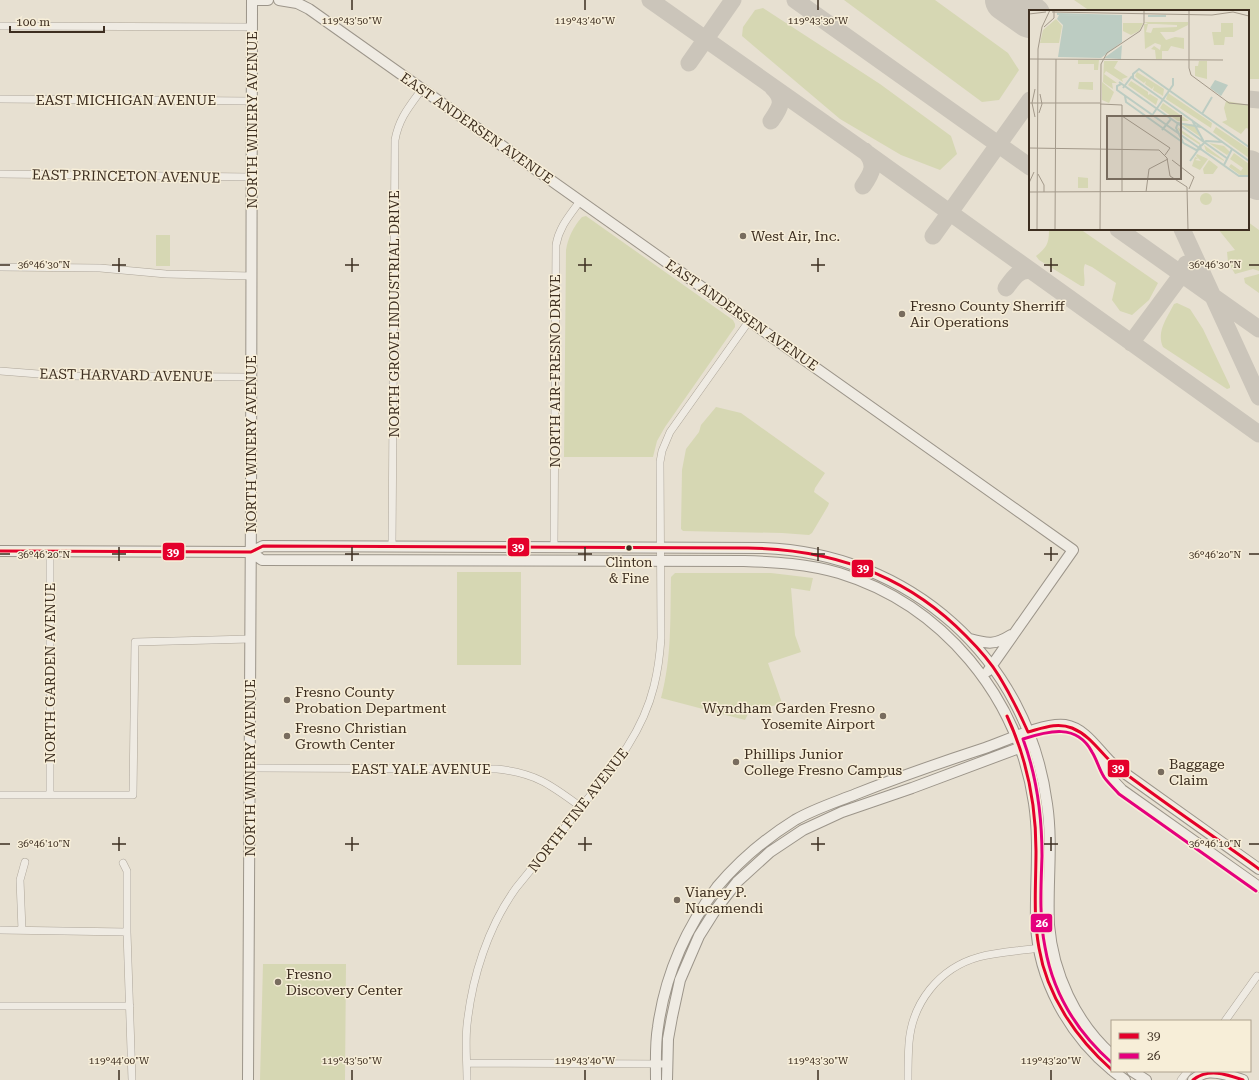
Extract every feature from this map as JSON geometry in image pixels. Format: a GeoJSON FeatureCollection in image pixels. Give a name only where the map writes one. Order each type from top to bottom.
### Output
{"type":"FeatureCollection","features":[{"type":"Feature","properties":{"kind":"main road"},"geometry":{"type":"LineString","coordinates":[[252,0],[268,0]]}},
{"type":"Feature","properties":{"kind":"main road","name":"NORTH WINERY AVENUE"},"geometry":{"type":"LineString","coordinates":[[248,1080],[250,899],[252,0]]}},
{"type":"Feature","properties":{"kind":"main road","name":"EAST ANDERSEN AVENUE"},"geometry":{"type":"LineString","coordinates":[[279,0],[297,3],[309,9],[1074,550],[984,677]]}},
{"type":"Feature","properties":{"kind":"main road"},"geometry":{"type":"LineString","coordinates":[[0,551],[251,552],[263,546],[763,548],[804,552],[845,561],[867,569],[914,593],[936,609],[970,639],[992,666],[1015,702],[1033,743],[1042,775],[1048,809],[1049,924],[1052,944],[1062,980],[1079,1016]]}},
{"type":"Feature","properties":{"kind":"main road"},"geometry":{"type":"LineString","coordinates":[[251,552],[262,560],[772,562],[796,564],[843,574],[870,585],[909,606],[952,640],[969,658],[984,677],[1004,709],[1016,736],[1029,776],[1035,812],[1037,840],[1036,924],[1039,948],[1045,972],[1068,1021],[1089,1048],[1111,1070]]}},
{"type":"Feature","properties":{"kind":"main road"},"geometry":{"type":"LineString","coordinates":[[821,569],[829,565],[839,565],[889,580]]}},
{"type":"Feature","properties":{"kind":"main road"},"geometry":{"type":"LineString","coordinates":[[970,639],[991,643],[1001,641],[1015,633]]}},
{"type":"Feature","properties":{"kind":"main road"},"geometry":{"type":"LineString","coordinates":[[656,1080],[658,1028],[664,995],[680,948],[708,899],[737,865],[764,842],[796,820],[888,781],[1016,736],[1051,726],[1064,725],[1076,729],[1087,737],[1107,759],[1116,766],[1259,869]]}},
{"type":"Feature","properties":{"kind":"main road"},"geometry":{"type":"LineString","coordinates":[[666,1080],[666,1064],[672,1017],[680,980],[699,936],[716,909],[737,882],[770,852],[803,830],[846,811],[1033,743]]}},
{"type":"Feature","properties":{"kind":"main road"},"geometry":{"type":"LineString","coordinates":[[1096,747],[1102,765],[1108,775],[1122,790],[1259,887]]}},
{"type":"Feature","properties":{"kind":"main road"},"geometry":{"type":"LineString","coordinates":[[841,800],[846,811]]}},
{"type":"Feature","properties":{"kind":"main road"},"geometry":{"type":"LineString","coordinates":[[1039,948],[1045,951],[1049,956],[1058,986],[1066,1003],[1111,1054]]}},
{"type":"Feature","properties":{"kind":"main road"},"geometry":{"type":"LineString","coordinates":[[1113,1072],[1125,1080]]}},
{"type":"Feature","properties":{"kind":"main road"},"geometry":{"type":"LineString","coordinates":[[1134,1072],[1146,1080]]}},
{"type":"Feature","properties":{"kind":"main road"},"geometry":{"type":"LineString","coordinates":[[1193,1080],[1203,1073],[1209,1072],[1216,1072],[1241,1079]]}},
{"type":"Feature","properties":{"kind":"main road"},"geometry":{"type":"LineString","coordinates":[[1225,1072],[1241,1079]]}},
{"type":"Feature","properties":{"kind":"street"},"geometry":{"type":"LineString","coordinates":[[0,26],[252,27]]}},
{"type":"Feature","properties":{"kind":"street","name":"NORTH GROVE INDUSTRIAL DRIVE"},"geometry":{"type":"LineString","coordinates":[[392,547],[395,140],[397,127],[402,116],[422,89]]}},
{"type":"Feature","properties":{"kind":"street","name":"EAST MICHIGAN AVENUE"},"geometry":{"type":"LineString","coordinates":[[0,99],[252,101]]}},
{"type":"Feature","properties":{"kind":"street","name":"EAST PRINCETON AVENUE"},"geometry":{"type":"LineString","coordinates":[[0,174],[252,177]]}},
{"type":"Feature","properties":{"kind":"street","name":"NORTH AIR-FRESNO DRIVE"},"geometry":{"type":"LineString","coordinates":[[554,547],[556,245],[559,232],[580,201]]}},
{"type":"Feature","properties":{"kind":"street"},"geometry":{"type":"LineString","coordinates":[[0,267],[100,268],[166,274],[252,276]]}},
{"type":"Feature","properties":{"kind":"street","name":"NORTH FINE AVENUE"},"geometry":{"type":"LineString","coordinates":[[467,1080],[467,1026],[472,995],[478,970],[490,936],[508,899],[545,851],[603,782],[628,748],[644,717],[654,686],[661,638],[660,462],[665,440],[749,321]]}},
{"type":"Feature","properties":{"kind":"street","name":"EAST HARVARD AVENUE"},"geometry":{"type":"LineString","coordinates":[[0,371],[64,376],[251,377]]}},
{"type":"Feature","properties":{"kind":"street","name":"NORTH GARDEN AVENUE"},"geometry":{"type":"LineString","coordinates":[[50,552],[50,795]]}},
{"type":"Feature","properties":{"kind":"street"},"geometry":{"type":"LineString","coordinates":[[0,794],[133,795],[135,642],[250,639]]}},
{"type":"Feature","properties":{"kind":"street","name":"EAST YALE AVENUE"},"geometry":{"type":"LineString","coordinates":[[250,768],[497,769],[539,779],[552,786],[582,807]]}},
{"type":"Feature","properties":{"kind":"street"},"geometry":{"type":"LineString","coordinates":[[22,930],[20,880],[25,862]]}},
{"type":"Feature","properties":{"kind":"street"},"geometry":{"type":"LineString","coordinates":[[123,863],[127,871],[127,932],[132,1080]]}},
{"type":"Feature","properties":{"kind":"street"},"geometry":{"type":"LineString","coordinates":[[0,930],[127,932]]}},
{"type":"Feature","properties":{"kind":"street"},"geometry":{"type":"LineString","coordinates":[[908,1080],[909,1042],[913,1021],[920,1003],[936,982],[959,966],[978,958],[1039,948]]}},
{"type":"Feature","properties":{"kind":"street"},"geometry":{"type":"LineString","coordinates":[[1226,1020],[1257,976]]}},
{"type":"Feature","properties":{"kind":"street"},"geometry":{"type":"LineString","coordinates":[[0,1006],[130,1006]]}},
{"type":"Feature","properties":{"kind":"street"},"geometry":{"type":"LineString","coordinates":[[467,1063],[666,1064]]}},
{"type":"Feature","properties":{"kind":"street"},"geometry":{"type":"LineString","coordinates":[[1181,1080],[1187,1072]]}},
{"type":"Feature","properties":{"kind":"green space"},"geometry":{"type":"Polygon","coordinates":[[[844,0],[935,0],[1008,53],[1019,70],[999,100],[982,102],[844,0]]]}},
{"type":"Feature","properties":{"kind":"green space"},"geometry":{"type":"Polygon","coordinates":[[[1074,0],[1259,0],[1259,79],[1249,79],[1249,10],[1089,10],[1074,0]]]}},
{"type":"Feature","properties":{"kind":"green space"},"geometry":{"type":"Polygon","coordinates":[[[763,8],[880,84],[951,136],[957,154],[940,170],[901,155],[840,119],[742,36],[743,27],[755,10],[763,8]]]}},
{"type":"Feature","properties":{"kind":"green space"},"geometry":{"type":"Polygon","coordinates":[[[586,216],[733,320],[735,324],[735,327],[665,427],[657,441],[653,457],[564,457],[566,250],[568,241],[574,229],[582,217],[586,216]]]}},
{"type":"Feature","properties":{"kind":"green space"},"geometry":{"type":"Polygon","coordinates":[[[1249,223],[1259,230],[1259,271],[1253,269],[1235,274],[1228,262],[1227,252],[1235,250],[1219,230],[1249,230],[1249,223]]]}},
{"type":"Feature","properties":{"kind":"green space"},"geometry":{"type":"Polygon","coordinates":[[[1048,230],[1081,230],[1158,283],[1149,300],[1132,315],[1120,311],[1112,300],[1116,283],[1092,267],[1085,264],[1084,286],[1081,286],[1039,260],[1036,256],[1048,243],[1049,231],[1048,230]]]}},
{"type":"Feature","properties":{"kind":"green space"},"geometry":{"type":"Polygon","coordinates":[[[156,235],[170,235],[170,266],[156,266],[156,235]]]}},
{"type":"Feature","properties":{"kind":"green space"},"geometry":{"type":"Polygon","coordinates":[[[1259,274],[1259,293],[1245,283],[1244,278],[1259,274]]]}},
{"type":"Feature","properties":{"kind":"green space"},"geometry":{"type":"Polygon","coordinates":[[[1177,303],[1190,309],[1203,329],[1230,388],[1227,389],[1163,347],[1161,336],[1163,325],[1174,304],[1177,303]]]}},
{"type":"Feature","properties":{"kind":"green space"},"geometry":{"type":"Polygon","coordinates":[[[716,407],[741,413],[825,473],[814,492],[829,503],[812,533],[809,535],[683,531],[681,529],[682,470],[686,449],[699,432],[701,425],[716,407]]]}},
{"type":"Feature","properties":{"kind":"green space"},"geometry":{"type":"Polygon","coordinates":[[[457,572],[521,572],[521,665],[457,665],[457,572]]]}},
{"type":"Feature","properties":{"kind":"green space"},"geometry":{"type":"Polygon","coordinates":[[[675,573],[771,573],[813,578],[810,591],[791,588],[795,635],[801,652],[768,663],[782,703],[748,714],[745,720],[661,698],[669,652],[671,577],[675,573]]]}},
{"type":"Feature","properties":{"kind":"green space"},"geometry":{"type":"Polygon","coordinates":[[[263,964],[346,964],[345,1080],[260,1080],[263,964]]]}},
{"type":"Feature","properties":{"kind":"taxiway"},"geometry":{"type":"LineString","coordinates":[[650,0],[864,151],[1259,434]]}},
{"type":"Feature","properties":{"kind":"taxiway"},"geometry":{"type":"LineString","coordinates":[[689,63],[733,0]]}},
{"type":"Feature","properties":{"kind":"taxiway"},"geometry":{"type":"LineString","coordinates":[[795,0],[1029,166]]}},
{"type":"Feature","properties":{"kind":"taxiway"},"geometry":{"type":"LineString","coordinates":[[771,121],[780,104],[779,96],[772,87]]}},
{"type":"Feature","properties":{"kind":"taxiway"},"geometry":{"type":"LineString","coordinates":[[1249,99],[1259,100]]}},
{"type":"Feature","properties":{"kind":"taxiway"},"geometry":{"type":"LineString","coordinates":[[933,236],[1029,101]]}},
{"type":"Feature","properties":{"kind":"taxiway"},"geometry":{"type":"LineString","coordinates":[[863,186],[872,169],[871,161],[865,151]]}},
{"type":"Feature","properties":{"kind":"taxiway"},"geometry":{"type":"LineString","coordinates":[[1119,230],[1259,329]]}},
{"type":"Feature","properties":{"kind":"taxiway"},"geometry":{"type":"LineString","coordinates":[[1182,230],[1259,397]]}},
{"type":"Feature","properties":{"kind":"taxiway"},"geometry":{"type":"LineString","coordinates":[[1131,343],[1182,274],[1186,264]]}},
{"type":"Feature","properties":{"kind":"taxiway"},"geometry":{"type":"LineString","coordinates":[[1006,288],[1013,278],[1019,273],[1023,271],[1031,271]]}},
{"type":"Feature","properties":{"kind":"runway"},"geometry":{"type":"LineString","coordinates":[[1006,0],[1029,16]]}},
{"type":"Feature","properties":{"kind":"runway"},"geometry":{"type":"LineString","coordinates":[[1249,172],[1259,179]]}},
{"type":"Feature","properties":{"kind":"transit line","name":"39"},"geometry":{"type":"LineString","coordinates":[[0,551],[251,552],[263,546],[748,548],[779,550],[838,560],[893,582],[919,597],[943,615],[984,655],[992,665],[1011,696],[1028,732],[1055,726],[1066,726],[1079,732],[1091,741],[1118,768],[1259,869]]}},
{"type":"Feature","properties":{"kind":"transit line","name":"39"},"geometry":{"type":"LineString","coordinates":[[1007,716],[1020,748],[1032,799],[1036,833],[1036,924],[1043,966],[1056,999],[1065,1015],[1075,1030],[1099,1058],[1111,1069]]}},
{"type":"Feature","properties":{"kind":"transit line","name":"26"},"geometry":{"type":"LineString","coordinates":[[1111,1062],[1088,1038],[1068,1011],[1060,996],[1049,964],[1043,936],[1041,913],[1042,856],[1040,811],[1032,768],[1023,739],[1052,732],[1070,733],[1078,737],[1086,743],[1094,755],[1104,777],[1119,794],[1256,891]]}},
{"type":"Feature","properties":{"kind":"transit line","name":"39"},"geometry":{"type":"LineString","coordinates":[[1193,1080],[1199,1076],[1211,1073],[1224,1074],[1243,1080]]}},
{"type":"Feature","properties":{"kind":"place","name":"West Air, Inc."},"geometry":{"type":"Point","coordinates":[743,236]}},
{"type":"Feature","properties":{"kind":"place","name":"Fresno County Sherriff Air Operations"},"geometry":{"type":"Point","coordinates":[902,314]}},
{"type":"Feature","properties":{"kind":"place","name":"Clinton & Fine"},"geometry":{"type":"Point","coordinates":[629,548]}},
{"type":"Feature","properties":{"kind":"place","name":"Fresno County Probation Department"},"geometry":{"type":"Point","coordinates":[287,700]}},
{"type":"Feature","properties":{"kind":"place","name":"Wyndham Garden Fresno Yosemite Airport"},"geometry":{"type":"Point","coordinates":[883,716]}},
{"type":"Feature","properties":{"kind":"place","name":"Fresno Christian Growth Center"},"geometry":{"type":"Point","coordinates":[287,736]}},
{"type":"Feature","properties":{"kind":"place","name":"Phillips Junior College Fresno Campus"},"geometry":{"type":"Point","coordinates":[736,762]}},
{"type":"Feature","properties":{"kind":"place","name":"Baggage Claim"},"geometry":{"type":"Point","coordinates":[1161,772]}},
{"type":"Feature","properties":{"kind":"place","name":"Vianey P. Nucamendi"},"geometry":{"type":"Point","coordinates":[677,900]}},
{"type":"Feature","properties":{"kind":"place","name":"Fresno Discovery Center"},"geometry":{"type":"Point","coordinates":[278,982]}}]}
